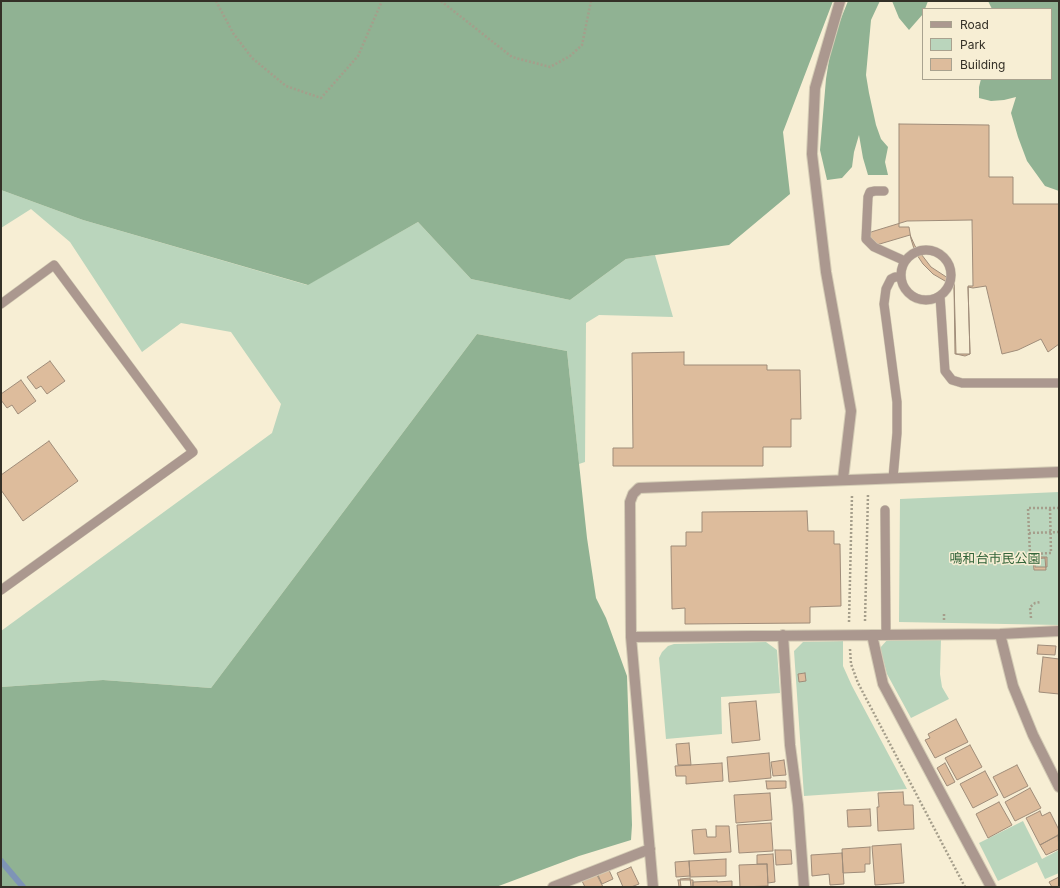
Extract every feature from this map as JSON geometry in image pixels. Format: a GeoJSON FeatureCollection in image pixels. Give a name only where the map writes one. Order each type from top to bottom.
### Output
{"type":"FeatureCollection","features":[{"type":"Feature","properties":{"kind":"street"},"geometry":{"type":"LineString","coordinates":[[840,1],[815,88],[812,154],[826,272],[852,411],[843,479]]}},
{"type":"Feature","properties":{"kind":"street"},"geometry":{"type":"LineString","coordinates":[[653,887],[631,637],[630,502],[633,494],[639,488],[843,479],[1059,472]]}},
{"type":"Feature","properties":{"kind":"street"},"geometry":{"type":"LineString","coordinates":[[631,637],[1000,634],[1059,631]]}},
{"type":"Feature","properties":{"kind":"street"},"geometry":{"type":"LineString","coordinates":[[1000,634],[1013,686],[1033,735],[1058,783]]}},
{"type":"Feature","properties":{"kind":"street"},"geometry":{"type":"LineString","coordinates":[[783,635],[790,745],[798,805],[804,887]]}},
{"type":"Feature","properties":{"kind":"street"},"geometry":{"type":"LineString","coordinates":[[868,635],[883,684],[991,887]]}},
{"type":"Feature","properties":{"kind":"street"},"geometry":{"type":"LineString","coordinates":[[553,887],[650,849]]}},
{"type":"Feature","properties":{"kind":"lane"},"geometry":{"type":"LineString","coordinates":[[884,191],[870,192],[868,197],[866,239],[874,247],[905,261]]}},
{"type":"Feature","properties":{"kind":"lane"},"geometry":{"type":"LineString","coordinates":[[928,250],[936,252],[943,257],[948,264],[951,273],[950,282],[940,296],[923,300],[915,298],[908,293],[903,286],[900,277],[901,269],[911,254],[928,250]]}},
{"type":"Feature","properties":{"kind":"lane"},"geometry":{"type":"LineString","coordinates":[[1,304],[54,265],[193,452],[1,590]]}},
{"type":"Feature","properties":{"kind":"lane"},"geometry":{"type":"LineString","coordinates":[[893,478],[897,433],[897,402],[884,304],[886,289],[891,279],[900,277]]}},
{"type":"Feature","properties":{"kind":"lane"},"geometry":{"type":"LineString","coordinates":[[940,296],[945,371],[952,380],[962,383],[1059,383]]}},
{"type":"Feature","properties":{"kind":"lane"},"geometry":{"type":"LineString","coordinates":[[885,510],[886,635]]}},
{"type":"Feature","properties":{"kind":"path"},"geometry":{"type":"LineString","coordinates":[[216,1],[233,33],[252,58],[286,86],[321,98],[358,56],[382,1]]}},
{"type":"Feature","properties":{"kind":"path"},"geometry":{"type":"LineString","coordinates":[[441,1],[512,57],[550,67],[570,56],[582,45],[591,1]]}},
{"type":"Feature","properties":{"kind":"path"},"geometry":{"type":"LineString","coordinates":[[868,492],[868,635]]}},
{"type":"Feature","properties":{"kind":"path"},"geometry":{"type":"LineString","coordinates":[[1050,508],[1051,553],[1030,554],[1028,508],[1050,508],[1059,508]]}},
{"type":"Feature","properties":{"kind":"path"},"geometry":{"type":"LineString","coordinates":[[1028,533],[1059,532]]}},
{"type":"Feature","properties":{"kind":"path"},"geometry":{"type":"LineString","coordinates":[[1031,632],[1030,606],[1035,603],[1042,602]]}},
{"type":"Feature","properties":{"kind":"green space"},"geometry":{"type":"Polygon","coordinates":[[[1,1],[833,1],[783,132],[790,194],[729,245],[626,259],[570,300],[471,279],[418,222],[308,285],[83,220],[1,190],[1,1]]]}},
{"type":"Feature","properties":{"kind":"green space"},"geometry":{"type":"Polygon","coordinates":[[[848,1],[880,1],[871,20],[866,75],[876,125],[881,139],[888,147],[885,162],[888,175],[868,175],[859,135],[854,152],[852,167],[842,178],[827,180],[820,150],[826,79],[832,41],[848,1]]]}},
{"type":"Feature","properties":{"kind":"green space"},"geometry":{"type":"Polygon","coordinates":[[[892,1],[928,1],[925,8],[922,8],[922,15],[909,30],[899,18],[892,1]]]}},
{"type":"Feature","properties":{"kind":"green space"},"geometry":{"type":"Polygon","coordinates":[[[988,1],[1059,1],[1059,191],[1045,186],[1027,161],[1011,113],[1016,97],[991,101],[979,98],[981,80],[1052,80],[1052,8],[992,8],[988,1]]]}},
{"type":"Feature","properties":{"kind":"green space"},"geometry":{"type":"Polygon","coordinates":[[[1,190],[83,220],[307,285],[418,222],[471,279],[570,300],[626,259],[655,255],[673,317],[599,315],[586,323],[585,462],[579,464],[567,351],[477,334],[211,688],[103,680],[1,687],[1,631],[272,433],[281,404],[231,332],[181,323],[142,352],[70,242],[31,209],[1,228],[1,190]]]}},
{"type":"Feature","properties":{"kind":"green space"},"geometry":{"type":"Polygon","coordinates":[[[477,334],[567,351],[587,538],[596,598],[606,618],[627,676],[632,825],[631,840],[579,856],[496,887],[1,887],[1,687],[103,680],[211,688],[477,334]]]}},
{"type":"Feature","properties":{"kind":"green space","name":"鳴和台市民公園"},"geometry":{"type":"Polygon","coordinates":[[[1059,492],[1059,625],[899,622],[900,499],[1059,492]]]}},
{"type":"Feature","properties":{"kind":"green space"},"geometry":{"type":"Polygon","coordinates":[[[888,639],[941,639],[940,674],[942,687],[949,699],[911,718],[887,674],[880,648],[888,639]]]}},
{"type":"Feature","properties":{"kind":"green space"},"geometry":{"type":"Polygon","coordinates":[[[843,641],[843,666],[852,686],[907,789],[804,796],[794,651],[803,642],[843,641]]]}},
{"type":"Feature","properties":{"kind":"green space"},"geometry":{"type":"Polygon","coordinates":[[[766,642],[777,650],[780,693],[721,697],[722,734],[666,739],[659,658],[668,646],[674,644],[766,642]]]}},
{"type":"Feature","properties":{"kind":"green space"},"geometry":{"type":"Polygon","coordinates":[[[1023,821],[1042,859],[1059,850],[1059,873],[1045,879],[1037,862],[998,881],[979,843],[1023,821]]]}},
{"type":"Feature","properties":{"kind":"building"},"geometry":{"type":"Polygon","coordinates":[[[899,124],[989,125],[989,177],[1013,177],[1013,204],[1059,204],[1059,344],[1048,352],[1041,339],[1018,350],[1002,354],[986,286],[973,288],[968,287],[970,354],[955,354],[954,284],[933,274],[923,264],[915,252],[909,227],[899,227],[899,124]]]}},
{"type":"Feature","properties":{"kind":"building"},"geometry":{"type":"Polygon","coordinates":[[[972,220],[973,286],[968,286],[970,354],[965,356],[956,354],[954,282],[931,267],[915,246],[910,235],[873,246],[870,235],[871,232],[907,221],[972,220]]]}},
{"type":"Feature","properties":{"kind":"building"},"geometry":{"type":"Polygon","coordinates":[[[684,352],[684,365],[767,365],[767,370],[800,370],[801,419],[791,419],[791,447],[763,447],[763,466],[613,466],[613,448],[633,448],[632,353],[684,352]]]}},
{"type":"Feature","properties":{"kind":"building"},"geometry":{"type":"Polygon","coordinates":[[[50,361],[65,381],[47,394],[41,386],[36,389],[27,377],[50,361]]]}},
{"type":"Feature","properties":{"kind":"building"},"geometry":{"type":"Polygon","coordinates":[[[21,380],[36,401],[18,414],[12,405],[7,408],[1,400],[1,394],[21,380]]]}},
{"type":"Feature","properties":{"kind":"building"},"geometry":{"type":"Polygon","coordinates":[[[49,441],[78,481],[23,521],[1,490],[1,475],[49,441]]]}},
{"type":"Feature","properties":{"kind":"building"},"geometry":{"type":"Polygon","coordinates":[[[807,511],[808,531],[834,531],[834,544],[840,544],[841,606],[810,607],[810,623],[685,624],[685,608],[672,609],[671,546],[686,546],[686,532],[702,532],[702,512],[807,511]]]}},
{"type":"Feature","properties":{"kind":"building"},"geometry":{"type":"Polygon","coordinates":[[[1035,557],[1047,557],[1047,567],[1035,567],[1035,557]]]}},
{"type":"Feature","properties":{"kind":"building"},"geometry":{"type":"Polygon","coordinates":[[[1045,558],[1046,570],[1034,570],[1033,559],[1045,558]]]}},
{"type":"Feature","properties":{"kind":"building"},"geometry":{"type":"Polygon","coordinates":[[[1038,645],[1056,646],[1055,655],[1037,654],[1038,645]]]}},
{"type":"Feature","properties":{"kind":"building"},"geometry":{"type":"Polygon","coordinates":[[[1043,657],[1059,659],[1059,694],[1039,692],[1043,657]]]}},
{"type":"Feature","properties":{"kind":"building"},"geometry":{"type":"Polygon","coordinates":[[[805,673],[806,681],[799,682],[798,674],[805,673]]]}},
{"type":"Feature","properties":{"kind":"building"},"geometry":{"type":"Polygon","coordinates":[[[756,701],[760,740],[732,743],[729,703],[756,701]]]}},
{"type":"Feature","properties":{"kind":"building"},"geometry":{"type":"Polygon","coordinates":[[[956,719],[968,742],[935,758],[925,740],[930,738],[928,734],[956,719]]]}},
{"type":"Feature","properties":{"kind":"building"},"geometry":{"type":"Polygon","coordinates":[[[689,743],[691,765],[678,765],[676,744],[689,743]]]}},
{"type":"Feature","properties":{"kind":"building"},"geometry":{"type":"Polygon","coordinates":[[[970,745],[982,767],[957,780],[945,758],[970,745]]]}},
{"type":"Feature","properties":{"kind":"building"},"geometry":{"type":"Polygon","coordinates":[[[769,753],[771,778],[729,782],[727,757],[769,753]]]}},
{"type":"Feature","properties":{"kind":"building"},"geometry":{"type":"Polygon","coordinates":[[[784,760],[786,775],[773,776],[771,762],[784,760]]]}},
{"type":"Feature","properties":{"kind":"building"},"geometry":{"type":"Polygon","coordinates":[[[722,763],[723,781],[686,784],[686,776],[676,776],[675,766],[722,763]]]}},
{"type":"Feature","properties":{"kind":"building"},"geometry":{"type":"Polygon","coordinates":[[[945,763],[955,782],[947,786],[937,768],[945,763]]]}},
{"type":"Feature","properties":{"kind":"building"},"geometry":{"type":"Polygon","coordinates":[[[1017,765],[1028,786],[1004,798],[993,777],[1017,765]]]}},
{"type":"Feature","properties":{"kind":"building"},"geometry":{"type":"Polygon","coordinates":[[[985,771],[998,795],[973,808],[960,784],[985,771]]]}},
{"type":"Feature","properties":{"kind":"building"},"geometry":{"type":"Polygon","coordinates":[[[766,781],[786,781],[786,788],[767,789],[766,781]]]}},
{"type":"Feature","properties":{"kind":"building"},"geometry":{"type":"Polygon","coordinates":[[[1030,788],[1041,808],[1015,821],[1005,802],[1030,788]]]}},
{"type":"Feature","properties":{"kind":"building"},"geometry":{"type":"Polygon","coordinates":[[[903,792],[904,805],[913,805],[914,829],[878,831],[878,793],[903,792]]]}},
{"type":"Feature","properties":{"kind":"building"},"geometry":{"type":"Polygon","coordinates":[[[770,793],[772,820],[736,823],[734,795],[770,793]]]}},
{"type":"Feature","properties":{"kind":"building"},"geometry":{"type":"Polygon","coordinates":[[[999,802],[1012,825],[988,838],[976,814],[999,802]]]}},
{"type":"Feature","properties":{"kind":"building"},"geometry":{"type":"Polygon","coordinates":[[[870,809],[871,826],[848,827],[847,810],[870,809]]]}},
{"type":"Feature","properties":{"kind":"building"},"geometry":{"type":"Polygon","coordinates":[[[1040,811],[1042,816],[1050,812],[1059,830],[1059,835],[1040,845],[1026,818],[1040,811]]]}},
{"type":"Feature","properties":{"kind":"building"},"geometry":{"type":"Polygon","coordinates":[[[771,823],[773,851],[739,853],[737,825],[771,823]]]}},
{"type":"Feature","properties":{"kind":"building"},"geometry":{"type":"Polygon","coordinates":[[[716,826],[729,826],[731,852],[694,854],[692,830],[706,829],[707,837],[716,837],[716,826]]]}},
{"type":"Feature","properties":{"kind":"building"},"geometry":{"type":"Polygon","coordinates":[[[1058,835],[1059,849],[1046,855],[1040,845],[1058,835]]]}},
{"type":"Feature","properties":{"kind":"building"},"geometry":{"type":"Polygon","coordinates":[[[901,844],[904,883],[875,885],[872,846],[901,844]]]}},
{"type":"Feature","properties":{"kind":"building"},"geometry":{"type":"Polygon","coordinates":[[[870,847],[870,864],[865,864],[865,872],[843,873],[842,849],[870,847]]]}},
{"type":"Feature","properties":{"kind":"building"},"geometry":{"type":"Polygon","coordinates":[[[775,850],[791,850],[792,864],[776,865],[775,850]]]}},
{"type":"Feature","properties":{"kind":"building"},"geometry":{"type":"Polygon","coordinates":[[[842,853],[844,884],[830,885],[829,874],[812,876],[811,855],[842,853]]]}},
{"type":"Feature","properties":{"kind":"building"},"geometry":{"type":"Polygon","coordinates":[[[773,854],[775,882],[768,883],[767,864],[757,864],[757,855],[773,854]]]}},
{"type":"Feature","properties":{"kind":"building"},"geometry":{"type":"Polygon","coordinates":[[[726,859],[726,876],[690,877],[689,861],[726,859]]]}},
{"type":"Feature","properties":{"kind":"building"},"geometry":{"type":"Polygon","coordinates":[[[689,861],[690,876],[676,877],[675,862],[689,861]]]}},
{"type":"Feature","properties":{"kind":"building"},"geometry":{"type":"Polygon","coordinates":[[[767,864],[768,886],[740,887],[739,865],[767,864]]]}},
{"type":"Feature","properties":{"kind":"building"},"geometry":{"type":"Polygon","coordinates":[[[631,867],[639,884],[631,887],[623,887],[617,873],[631,867]]]}},
{"type":"Feature","properties":{"kind":"building"},"geometry":{"type":"Polygon","coordinates":[[[609,870],[613,879],[602,884],[598,875],[609,870]]]}},
{"type":"Feature","properties":{"kind":"building"},"geometry":{"type":"Polygon","coordinates":[[[597,875],[603,887],[585,887],[582,881],[597,875]]]}},
{"type":"Feature","properties":{"kind":"building"},"geometry":{"type":"Polygon","coordinates":[[[1059,877],[1059,887],[1052,887],[1049,882],[1059,877]]]}},
{"type":"Feature","properties":{"kind":"building"},"geometry":{"type":"Polygon","coordinates":[[[690,878],[691,887],[681,887],[680,879],[690,878]]]}},
{"type":"Feature","properties":{"kind":"building"},"geometry":{"type":"Polygon","coordinates":[[[678,880],[693,880],[693,887],[679,887],[678,880]]]}},
{"type":"Feature","properties":{"kind":"building"},"geometry":{"type":"Polygon","coordinates":[[[732,881],[732,887],[693,887],[693,882],[732,881]]]}},
{"type":"Feature","properties":{"kind":"waterway"},"geometry":{"type":"LineString","coordinates":[[1,861],[23,887]]}}]}
